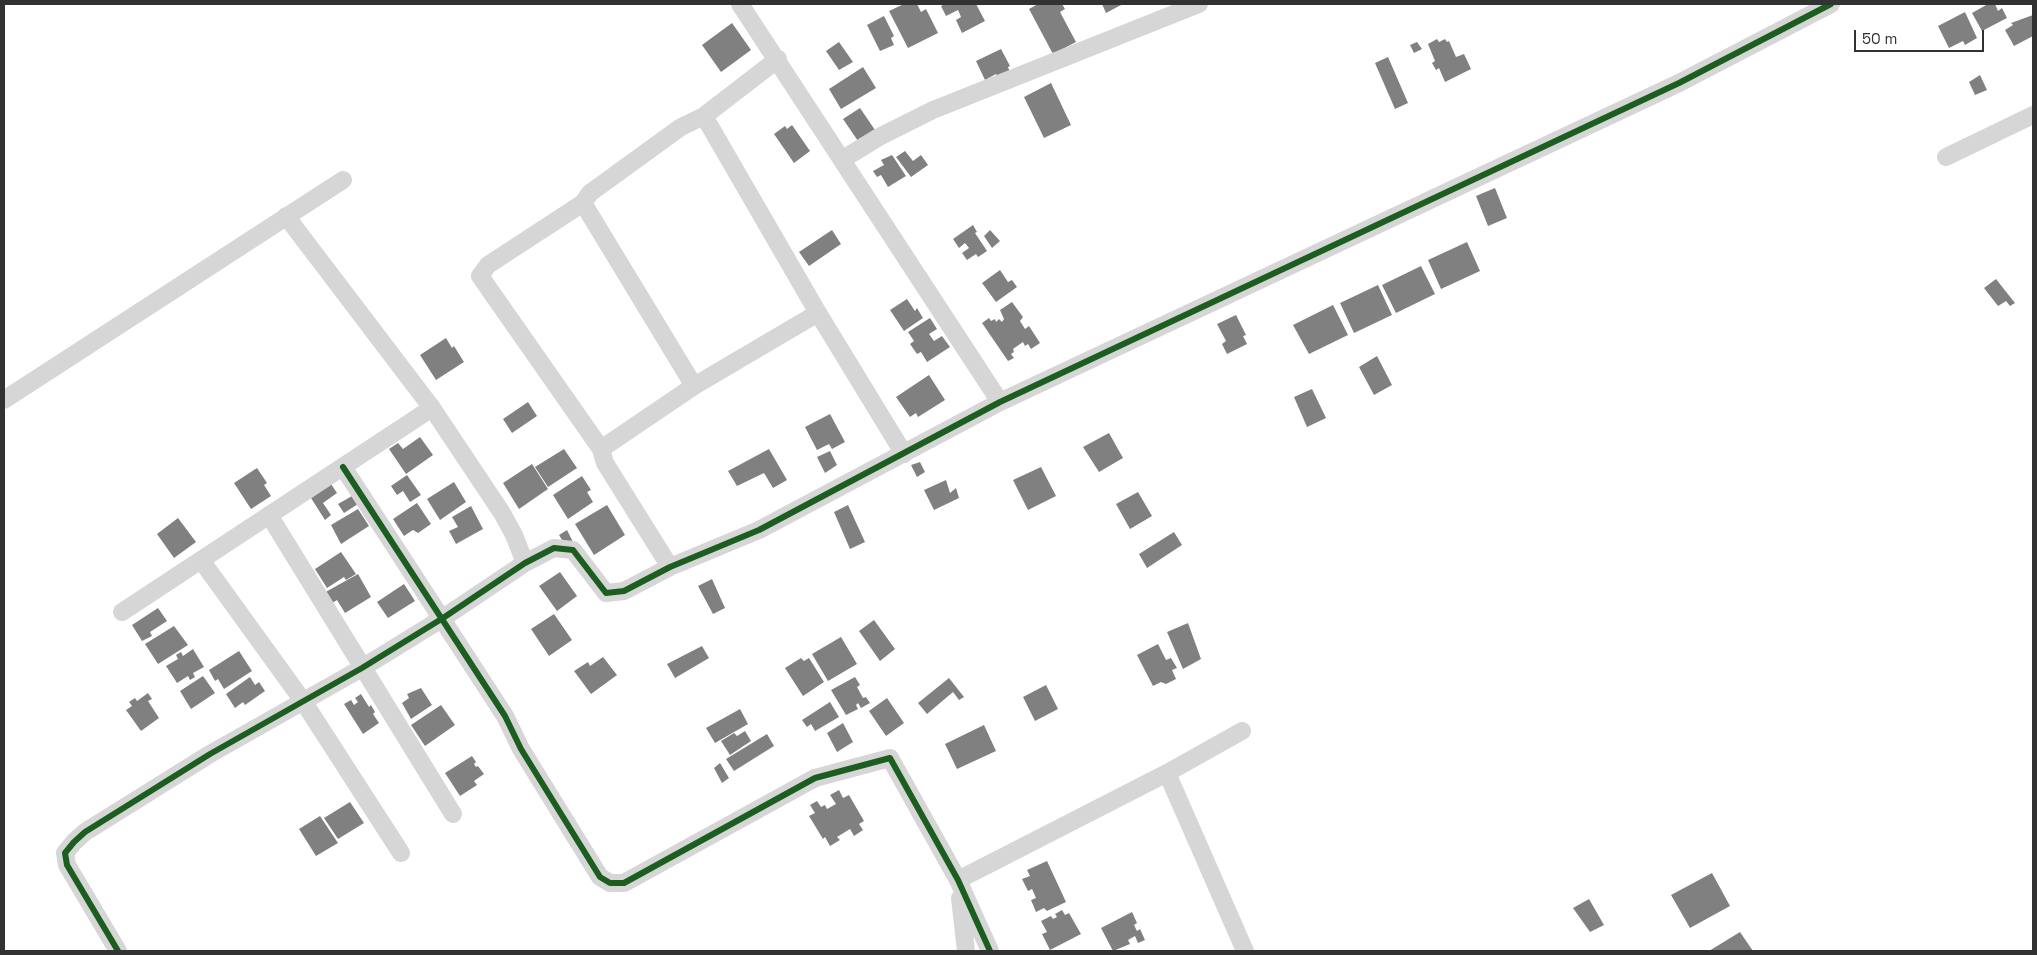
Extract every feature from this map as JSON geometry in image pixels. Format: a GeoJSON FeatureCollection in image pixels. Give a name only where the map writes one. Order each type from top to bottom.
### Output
{"type":"FeatureCollection","features":[{"type":"Feature","properties":{"kind":"street"},"geometry":{"type":"LineString","coordinates":[[740,4],[778,59],[1000,402]]}},
{"type":"Feature","properties":{"kind":"street"},"geometry":{"type":"LineString","coordinates":[[843,159],[879,137],[933,110],[1199,4]]}},
{"type":"Feature","properties":{"kind":"street"},"geometry":{"type":"LineString","coordinates":[[118,951],[67,865],[65,853],[74,842],[85,832],[210,754],[362,668],[443,618],[525,563],[554,548],[573,550],[606,593],[624,591],[670,567],[759,530],[1000,402],[1678,83],[1831,4]]}},
{"type":"Feature","properties":{"kind":"street"},"geometry":{"type":"LineString","coordinates":[[670,567],[605,464],[601,448],[480,276],[488,265],[583,204],[590,193],[681,127],[704,116],[778,59]]}},
{"type":"Feature","properties":{"kind":"street"},"geometry":{"type":"LineString","coordinates":[[704,116],[818,313],[904,454]]}},
{"type":"Feature","properties":{"kind":"street"},"geometry":{"type":"LineString","coordinates":[[1946,157],[2033,116]]}},
{"type":"Feature","properties":{"kind":"street"},"geometry":{"type":"LineString","coordinates":[[4,400],[343,180]]}},
{"type":"Feature","properties":{"kind":"street"},"geometry":{"type":"LineString","coordinates":[[583,204],[694,386]]}},
{"type":"Feature","properties":{"kind":"street"},"geometry":{"type":"LineString","coordinates":[[286,216],[432,408],[502,513],[514,535],[525,563]]}},
{"type":"Feature","properties":{"kind":"street"},"geometry":{"type":"LineString","coordinates":[[601,448],[694,386],[818,313]]}},
{"type":"Feature","properties":{"kind":"street"},"geometry":{"type":"LineString","coordinates":[[122,612],[432,408]]}},
{"type":"Feature","properties":{"kind":"street"},"geometry":{"type":"LineString","coordinates":[[343,467],[505,716],[521,749],[600,877],[610,883],[624,883],[815,778],[890,758],[958,880],[990,951]]}},
{"type":"Feature","properties":{"kind":"street"},"geometry":{"type":"LineString","coordinates":[[269,515],[453,814]]}},
{"type":"Feature","properties":{"kind":"street"},"geometry":{"type":"LineString","coordinates":[[201,560],[303,701],[401,853]]}},
{"type":"Feature","properties":{"kind":"street"},"geometry":{"type":"LineString","coordinates":[[958,880],[1167,773],[1242,731]]}},
{"type":"Feature","properties":{"kind":"street"},"geometry":{"type":"LineString","coordinates":[[1167,773],[1245,951]]}},
{"type":"Feature","properties":{"kind":"street"},"geometry":{"type":"LineString","coordinates":[[958,880],[966,951]]}},
{"type":"Feature","properties":{"kind":"building"},"geometry":{"type":"Polygon","coordinates":[[[904,4],[917,4],[921,12],[926,9],[938,33],[908,48],[889,11],[904,4]]]}},
{"type":"Feature","properties":{"kind":"building"},"geometry":{"type":"Polygon","coordinates":[[[945,4],[976,4],[985,21],[962,33],[956,20],[961,17],[958,10],[946,16],[941,6],[945,4]]]}},
{"type":"Feature","properties":{"kind":"building"},"geometry":{"type":"Polygon","coordinates":[[[1038,4],[1062,4],[1065,9],[1060,12],[1076,42],[1053,54],[1029,9],[1038,4]]]}},
{"type":"Feature","properties":{"kind":"building"},"geometry":{"type":"Polygon","coordinates":[[[1102,4],[1123,4],[1106,13],[1102,4]]]}},
{"type":"Feature","properties":{"kind":"building"},"geometry":{"type":"Polygon","coordinates":[[[1988,4],[1995,4],[1998,11],[2002,8],[2007,18],[1982,31],[1972,13],[1988,4]]]}},
{"type":"Feature","properties":{"kind":"building"},"geometry":{"type":"Polygon","coordinates":[[[1965,12],[1977,38],[1965,45],[1963,41],[1949,48],[1938,26],[1965,12]]]}},
{"type":"Feature","properties":{"kind":"building"},"geometry":{"type":"Polygon","coordinates":[[[2033,15],[2033,36],[2014,46],[2005,30],[2013,25],[2011,23],[2033,15]]]}},
{"type":"Feature","properties":{"kind":"building"},"geometry":{"type":"Polygon","coordinates":[[[884,16],[894,36],[891,38],[894,45],[880,51],[867,25],[884,16]]]}},
{"type":"Feature","properties":{"kind":"building"},"geometry":{"type":"Polygon","coordinates":[[[732,23],[751,50],[721,72],[702,45],[732,23]]]}},
{"type":"Feature","properties":{"kind":"building"},"geometry":{"type":"Polygon","coordinates":[[[1437,39],[1439,42],[1445,39],[1447,42],[1449,41],[1456,57],[1464,54],[1471,69],[1445,82],[1439,68],[1436,70],[1432,63],[1435,61],[1428,44],[1437,39]]]}},
{"type":"Feature","properties":{"kind":"building"},"geometry":{"type":"Polygon","coordinates":[[[839,42],[853,62],[839,70],[826,51],[839,42]]]}},
{"type":"Feature","properties":{"kind":"building"},"geometry":{"type":"Polygon","coordinates":[[[1417,42],[1422,49],[1414,53],[1410,45],[1417,42]]]}},
{"type":"Feature","properties":{"kind":"building"},"geometry":{"type":"Polygon","coordinates":[[[1001,49],[1010,66],[1008,67],[1010,72],[998,78],[996,74],[985,80],[976,61],[1001,49]]]}},
{"type":"Feature","properties":{"kind":"building"},"geometry":{"type":"Polygon","coordinates":[[[1388,57],[1408,103],[1395,109],[1375,63],[1388,57]]]}},
{"type":"Feature","properties":{"kind":"building"},"geometry":{"type":"Polygon","coordinates":[[[863,67],[876,88],[841,109],[829,89],[863,67]]]}},
{"type":"Feature","properties":{"kind":"building"},"geometry":{"type":"Polygon","coordinates":[[[1980,75],[1987,90],[1975,95],[1969,82],[1980,75]]]}},
{"type":"Feature","properties":{"kind":"building"},"geometry":{"type":"Polygon","coordinates":[[[1051,83],[1071,125],[1044,138],[1024,97],[1051,83]]]}},
{"type":"Feature","properties":{"kind":"building"},"geometry":{"type":"Polygon","coordinates":[[[860,108],[875,130],[858,141],[843,119],[860,108]]]}},
{"type":"Feature","properties":{"kind":"building"},"geometry":{"type":"Polygon","coordinates":[[[792,125],[810,151],[794,163],[774,134],[785,126],[787,129],[792,125]]]}},
{"type":"Feature","properties":{"kind":"building"},"geometry":{"type":"Polygon","coordinates":[[[905,151],[913,161],[921,155],[928,165],[911,177],[896,157],[905,151]]]}},
{"type":"Feature","properties":{"kind":"building"},"geometry":{"type":"Polygon","coordinates":[[[892,155],[906,176],[888,187],[881,175],[877,177],[873,171],[884,165],[881,160],[892,155]]]}},
{"type":"Feature","properties":{"kind":"building"},"geometry":{"type":"Polygon","coordinates":[[[1495,188],[1507,218],[1488,226],[1476,196],[1495,188]]]}},
{"type":"Feature","properties":{"kind":"building"},"geometry":{"type":"Polygon","coordinates":[[[973,225],[977,232],[975,233],[987,251],[978,257],[976,254],[967,260],[962,253],[969,248],[965,243],[959,248],[953,239],[973,225]]]}},
{"type":"Feature","properties":{"kind":"building"},"geometry":{"type":"Polygon","coordinates":[[[832,230],[841,244],[809,266],[799,252],[832,230]]]}},
{"type":"Feature","properties":{"kind":"building"},"geometry":{"type":"Polygon","coordinates":[[[990,230],[1000,241],[992,248],[984,236],[990,230]]]}},
{"type":"Feature","properties":{"kind":"building"},"geometry":{"type":"Polygon","coordinates":[[[1467,242],[1480,271],[1441,289],[1428,260],[1467,242]]]}},
{"type":"Feature","properties":{"kind":"building"},"geometry":{"type":"Polygon","coordinates":[[[1421,266],[1435,294],[1396,313],[1382,285],[1421,266]]]}},
{"type":"Feature","properties":{"kind":"building"},"geometry":{"type":"Polygon","coordinates":[[[1000,270],[1008,282],[1012,280],[1017,287],[996,302],[982,283],[1000,270]]]}},
{"type":"Feature","properties":{"kind":"building"},"geometry":{"type":"Polygon","coordinates":[[[1996,279],[2015,303],[2010,306],[2006,301],[1998,306],[1984,288],[1996,279]]]}},
{"type":"Feature","properties":{"kind":"building"},"geometry":{"type":"Polygon","coordinates":[[[1378,285],[1392,315],[1354,333],[1340,303],[1378,285]]]}},
{"type":"Feature","properties":{"kind":"building"},"geometry":{"type":"Polygon","coordinates":[[[907,299],[915,311],[917,308],[923,318],[904,331],[890,310],[907,299]]]}},
{"type":"Feature","properties":{"kind":"building"},"geometry":{"type":"Polygon","coordinates":[[[1012,302],[1023,317],[1020,321],[1025,329],[1029,326],[1040,343],[1031,349],[1028,344],[1025,346],[1023,342],[1013,349],[1014,352],[1011,354],[1014,358],[1008,361],[982,323],[989,318],[991,321],[995,319],[996,322],[999,319],[1002,322],[1004,319],[1000,310],[1012,302]]]}},
{"type":"Feature","properties":{"kind":"building"},"geometry":{"type":"Polygon","coordinates":[[[1333,305],[1348,335],[1309,354],[1293,325],[1333,305]]]}},
{"type":"Feature","properties":{"kind":"building"},"geometry":{"type":"Polygon","coordinates":[[[1236,315],[1246,335],[1243,336],[1247,344],[1227,354],[1222,344],[1226,341],[1217,324],[1236,315]]]}},
{"type":"Feature","properties":{"kind":"building"},"geometry":{"type":"Polygon","coordinates":[[[930,318],[937,329],[929,334],[934,341],[942,336],[950,347],[927,362],[921,352],[917,354],[910,344],[914,341],[908,332],[930,318]]]}},
{"type":"Feature","properties":{"kind":"building"},"geometry":{"type":"Polygon","coordinates":[[[446,338],[452,348],[454,346],[464,362],[436,380],[420,355],[446,338]]]}},
{"type":"Feature","properties":{"kind":"building"},"geometry":{"type":"Polygon","coordinates":[[[1377,356],[1392,385],[1374,395],[1359,367],[1377,356]]]}},
{"type":"Feature","properties":{"kind":"building"},"geometry":{"type":"Polygon","coordinates":[[[929,375],[945,400],[918,417],[916,413],[910,417],[896,397],[929,375]]]}},
{"type":"Feature","properties":{"kind":"building"},"geometry":{"type":"Polygon","coordinates":[[[1312,389],[1326,418],[1307,427],[1294,397],[1312,389]]]}},
{"type":"Feature","properties":{"kind":"building"},"geometry":{"type":"Polygon","coordinates":[[[528,402],[537,416],[512,433],[503,419],[528,402]]]}},
{"type":"Feature","properties":{"kind":"building"},"geometry":{"type":"Polygon","coordinates":[[[830,414],[845,442],[832,449],[829,444],[817,450],[805,427],[830,414]]]}},
{"type":"Feature","properties":{"kind":"building"},"geometry":{"type":"Polygon","coordinates":[[[1109,433],[1123,458],[1099,472],[1083,447],[1109,433]]]}},
{"type":"Feature","properties":{"kind":"building"},"geometry":{"type":"Polygon","coordinates":[[[420,437],[433,455],[406,474],[389,449],[398,443],[403,449],[420,437]]]}},
{"type":"Feature","properties":{"kind":"building"},"geometry":{"type":"Polygon","coordinates":[[[564,449],[577,468],[548,487],[535,467],[564,449]]]}},
{"type":"Feature","properties":{"kind":"building"},"geometry":{"type":"Polygon","coordinates":[[[769,449],[787,480],[773,488],[764,473],[737,486],[728,471],[769,449]]]}},
{"type":"Feature","properties":{"kind":"building"},"geometry":{"type":"Polygon","coordinates":[[[830,451],[837,465],[825,473],[817,457],[830,451]]]}},
{"type":"Feature","properties":{"kind":"building"},"geometry":{"type":"Polygon","coordinates":[[[920,462],[925,472],[917,477],[911,465],[920,462]]]}},
{"type":"Feature","properties":{"kind":"building"},"geometry":{"type":"Polygon","coordinates":[[[532,464],[548,489],[519,509],[503,483],[532,464]]]}},
{"type":"Feature","properties":{"kind":"building"},"geometry":{"type":"Polygon","coordinates":[[[1041,467],[1056,496],[1028,510],[1013,480],[1041,467]]]}},
{"type":"Feature","properties":{"kind":"building"},"geometry":{"type":"Polygon","coordinates":[[[257,468],[267,483],[264,485],[271,496],[251,509],[234,483],[257,468]]]}},
{"type":"Feature","properties":{"kind":"building"},"geometry":{"type":"Polygon","coordinates":[[[407,475],[421,495],[410,502],[403,491],[397,495],[391,486],[407,475]]]}},
{"type":"Feature","properties":{"kind":"building"},"geometry":{"type":"Polygon","coordinates":[[[582,476],[591,490],[587,492],[593,502],[568,519],[553,495],[582,476]]]}},
{"type":"Feature","properties":{"kind":"building"},"geometry":{"type":"Polygon","coordinates":[[[946,480],[950,493],[956,488],[959,498],[934,510],[924,490],[946,480]]]}},
{"type":"Feature","properties":{"kind":"building"},"geometry":{"type":"Polygon","coordinates":[[[454,482],[466,502],[440,520],[427,499],[454,482]]]}},
{"type":"Feature","properties":{"kind":"building"},"geometry":{"type":"Polygon","coordinates":[[[331,484],[337,493],[323,503],[331,515],[325,520],[311,498],[331,484]]]}},
{"type":"Feature","properties":{"kind":"building"},"geometry":{"type":"Polygon","coordinates":[[[1138,492],[1152,516],[1130,529],[1116,504],[1138,492]]]}},
{"type":"Feature","properties":{"kind":"building"},"geometry":{"type":"Polygon","coordinates":[[[352,496],[358,504],[344,513],[338,504],[352,496]]]}},
{"type":"Feature","properties":{"kind":"building"},"geometry":{"type":"Polygon","coordinates":[[[417,503],[431,524],[418,533],[413,530],[404,536],[393,519],[417,503]]]}},
{"type":"Feature","properties":{"kind":"building"},"geometry":{"type":"Polygon","coordinates":[[[607,505],[625,535],[594,555],[575,524],[607,505]]]}},
{"type":"Feature","properties":{"kind":"building"},"geometry":{"type":"Polygon","coordinates":[[[848,505],[865,542],[850,549],[834,512],[848,505]]]}},
{"type":"Feature","properties":{"kind":"building"},"geometry":{"type":"Polygon","coordinates":[[[471,506],[483,529],[456,544],[449,531],[458,527],[452,517],[471,506]]]}},
{"type":"Feature","properties":{"kind":"building"},"geometry":{"type":"Polygon","coordinates":[[[358,509],[369,526],[341,544],[331,525],[358,509]]]}},
{"type":"Feature","properties":{"kind":"building"},"geometry":{"type":"Polygon","coordinates":[[[178,518],[196,542],[174,558],[157,534],[178,518]]]}},
{"type":"Feature","properties":{"kind":"building"},"geometry":{"type":"Polygon","coordinates":[[[567,530],[574,544],[567,548],[559,535],[567,530]]]}},
{"type":"Feature","properties":{"kind":"building"},"geometry":{"type":"Polygon","coordinates":[[[1174,532],[1182,545],[1147,568],[1139,554],[1174,532]]]}},
{"type":"Feature","properties":{"kind":"building"},"geometry":{"type":"Polygon","coordinates":[[[341,552],[356,574],[346,580],[344,577],[327,588],[315,569],[341,552]]]}},
{"type":"Feature","properties":{"kind":"building"},"geometry":{"type":"Polygon","coordinates":[[[560,572],[577,596],[557,611],[539,586],[560,572]]]}},
{"type":"Feature","properties":{"kind":"building"},"geometry":{"type":"Polygon","coordinates":[[[358,574],[371,597],[345,613],[337,600],[329,605],[322,594],[358,574]]]}},
{"type":"Feature","properties":{"kind":"building"},"geometry":{"type":"Polygon","coordinates":[[[712,579],[725,608],[713,614],[698,586],[712,579]]]}},
{"type":"Feature","properties":{"kind":"building"},"geometry":{"type":"Polygon","coordinates":[[[404,584],[415,601],[388,618],[377,602],[404,584]]]}},
{"type":"Feature","properties":{"kind":"building"},"geometry":{"type":"Polygon","coordinates":[[[158,608],[167,621],[150,632],[152,636],[142,641],[132,625],[158,608]]]}},
{"type":"Feature","properties":{"kind":"building"},"geometry":{"type":"Polygon","coordinates":[[[554,614],[572,640],[549,656],[531,629],[554,614]]]}},
{"type":"Feature","properties":{"kind":"building"},"geometry":{"type":"Polygon","coordinates":[[[874,620],[895,649],[880,661],[859,631],[874,620]]]}},
{"type":"Feature","properties":{"kind":"building"},"geometry":{"type":"Polygon","coordinates":[[[1188,623],[1201,659],[1183,669],[1167,632],[1188,623]]]}},
{"type":"Feature","properties":{"kind":"building"},"geometry":{"type":"Polygon","coordinates":[[[174,626],[188,645],[158,664],[145,644],[174,626]]]}},
{"type":"Feature","properties":{"kind":"building"},"geometry":{"type":"Polygon","coordinates":[[[841,637],[857,664],[828,681],[812,654],[841,637]]]}},
{"type":"Feature","properties":{"kind":"building"},"geometry":{"type":"Polygon","coordinates":[[[1158,644],[1166,660],[1171,658],[1177,668],[1172,670],[1176,679],[1166,684],[1161,682],[1153,686],[1137,655],[1158,644]]]}},
{"type":"Feature","properties":{"kind":"building"},"geometry":{"type":"Polygon","coordinates":[[[702,646],[709,658],[675,678],[667,664],[702,646]]]}},
{"type":"Feature","properties":{"kind":"building"},"geometry":{"type":"Polygon","coordinates":[[[193,649],[204,667],[193,673],[195,677],[190,680],[188,676],[177,683],[166,666],[178,659],[176,655],[181,652],[183,656],[193,649]]]}},
{"type":"Feature","properties":{"kind":"building"},"geometry":{"type":"Polygon","coordinates":[[[239,651],[252,671],[224,689],[218,679],[215,681],[209,670],[239,651]]]}},
{"type":"Feature","properties":{"kind":"building"},"geometry":{"type":"Polygon","coordinates":[[[603,657],[617,675],[591,694],[574,671],[588,662],[590,666],[603,657]]]}},
{"type":"Feature","properties":{"kind":"building"},"geometry":{"type":"Polygon","coordinates":[[[801,658],[804,661],[809,658],[824,682],[803,696],[785,668],[801,658]]]}},
{"type":"Feature","properties":{"kind":"building"},"geometry":{"type":"Polygon","coordinates":[[[203,676],[215,693],[191,709],[180,691],[203,676]]]}},
{"type":"Feature","properties":{"kind":"building"},"geometry":{"type":"Polygon","coordinates":[[[250,677],[255,685],[259,682],[265,691],[245,705],[243,702],[235,708],[226,694],[250,677]]]}},
{"type":"Feature","properties":{"kind":"building"},"geometry":{"type":"Polygon","coordinates":[[[855,677],[860,685],[857,687],[863,698],[866,697],[870,703],[861,708],[858,703],[856,705],[858,709],[846,715],[831,690],[855,677]]]}},
{"type":"Feature","properties":{"kind":"building"},"geometry":{"type":"Polygon","coordinates":[[[949,678],[964,697],[959,700],[953,692],[927,714],[918,703],[949,678]]]}},
{"type":"Feature","properties":{"kind":"building"},"geometry":{"type":"Polygon","coordinates":[[[1046,685],[1058,709],[1035,721],[1023,697],[1046,685]]]}},
{"type":"Feature","properties":{"kind":"building"},"geometry":{"type":"Polygon","coordinates":[[[421,688],[432,705],[411,719],[402,703],[409,698],[407,694],[421,688]]]}},
{"type":"Feature","properties":{"kind":"building"},"geometry":{"type":"Polygon","coordinates":[[[148,693],[152,699],[148,701],[159,718],[141,731],[126,710],[132,706],[129,702],[135,698],[137,701],[148,693]]]}},
{"type":"Feature","properties":{"kind":"building"},"geometry":{"type":"Polygon","coordinates":[[[361,694],[369,707],[371,705],[375,712],[373,714],[379,723],[363,734],[344,704],[351,700],[354,705],[358,702],[355,698],[361,694]]]}},
{"type":"Feature","properties":{"kind":"building"},"geometry":{"type":"Polygon","coordinates":[[[887,698],[904,723],[886,736],[869,711],[887,698]]]}},
{"type":"Feature","properties":{"kind":"building"},"geometry":{"type":"Polygon","coordinates":[[[830,702],[839,717],[815,731],[811,724],[807,727],[802,720],[830,702]]]}},
{"type":"Feature","properties":{"kind":"building"},"geometry":{"type":"Polygon","coordinates":[[[441,705],[455,725],[425,746],[411,725],[441,705]]]}},
{"type":"Feature","properties":{"kind":"building"},"geometry":{"type":"Polygon","coordinates":[[[740,709],[748,724],[715,743],[706,728],[740,709]]]}},
{"type":"Feature","properties":{"kind":"building"},"geometry":{"type":"Polygon","coordinates":[[[843,723],[853,742],[837,752],[827,733],[843,723]]]}},
{"type":"Feature","properties":{"kind":"building"},"geometry":{"type":"Polygon","coordinates":[[[984,725],[996,751],[957,769],[945,744],[984,725]]]}},
{"type":"Feature","properties":{"kind":"building"},"geometry":{"type":"Polygon","coordinates":[[[745,731],[751,741],[730,755],[721,741],[734,733],[737,736],[745,731]]]}},
{"type":"Feature","properties":{"kind":"building"},"geometry":{"type":"Polygon","coordinates":[[[767,734],[774,746],[734,771],[726,759],[767,734]]]}},
{"type":"Feature","properties":{"kind":"building"},"geometry":{"type":"Polygon","coordinates":[[[472,756],[476,762],[474,764],[476,767],[478,766],[484,774],[474,781],[477,785],[460,796],[445,773],[472,756]]]}},
{"type":"Feature","properties":{"kind":"building"},"geometry":{"type":"Polygon","coordinates":[[[720,763],[729,778],[722,783],[714,768],[720,763]]]}},
{"type":"Feature","properties":{"kind":"building"},"geometry":{"type":"Polygon","coordinates":[[[839,790],[843,798],[849,795],[864,821],[859,824],[863,830],[854,836],[850,829],[837,837],[840,840],[830,846],[825,837],[823,839],[809,816],[815,813],[810,805],[817,801],[821,807],[825,805],[827,809],[836,804],[830,795],[839,790]]]}},
{"type":"Feature","properties":{"kind":"building"},"geometry":{"type":"Polygon","coordinates":[[[350,802],[364,823],[338,839],[324,818],[350,802]]]}},
{"type":"Feature","properties":{"kind":"building"},"geometry":{"type":"Polygon","coordinates":[[[320,816],[338,843],[316,856],[299,829],[320,816]]]}},
{"type":"Feature","properties":{"kind":"building"},"geometry":{"type":"Polygon","coordinates":[[[1047,861],[1066,902],[1047,911],[1044,908],[1036,912],[1031,900],[1036,898],[1032,889],[1028,891],[1022,879],[1030,876],[1027,870],[1047,861]]]}},
{"type":"Feature","properties":{"kind":"building"},"geometry":{"type":"Polygon","coordinates":[[[1712,873],[1730,906],[1690,928],[1671,895],[1712,873]]]}},
{"type":"Feature","properties":{"kind":"building"},"geometry":{"type":"Polygon","coordinates":[[[1589,899],[1604,925],[1590,932],[1573,908],[1589,899]]]}},
{"type":"Feature","properties":{"kind":"building"},"geometry":{"type":"Polygon","coordinates":[[[1062,910],[1065,915],[1069,913],[1081,934],[1050,950],[1042,934],[1047,932],[1041,921],[1051,916],[1053,919],[1057,917],[1055,914],[1062,910]]]}},
{"type":"Feature","properties":{"kind":"building"},"geometry":{"type":"Polygon","coordinates":[[[1132,912],[1137,923],[1134,925],[1137,931],[1140,929],[1145,940],[1138,943],[1135,936],[1128,940],[1130,944],[1113,951],[1101,928],[1132,912]]]}},
{"type":"Feature","properties":{"kind":"building"},"geometry":{"type":"Polygon","coordinates":[[[1740,932],[1753,951],[1709,951],[1740,932]]]}},
{"type":"Feature","properties":{"kind":"cycle path"},"geometry":{"type":"LineString","coordinates":[[118,951],[67,865],[65,853],[74,842],[85,832],[210,754],[362,668],[443,618],[525,563],[554,548],[573,550],[606,593],[624,591],[670,567],[759,530],[1000,402],[1679,83],[1831,4]]}},
{"type":"Feature","properties":{"kind":"cycle path"},"geometry":{"type":"LineString","coordinates":[[343,467],[505,716],[521,749],[600,877],[610,883],[624,883],[815,778],[890,758],[958,880],[990,951]]}}]}
